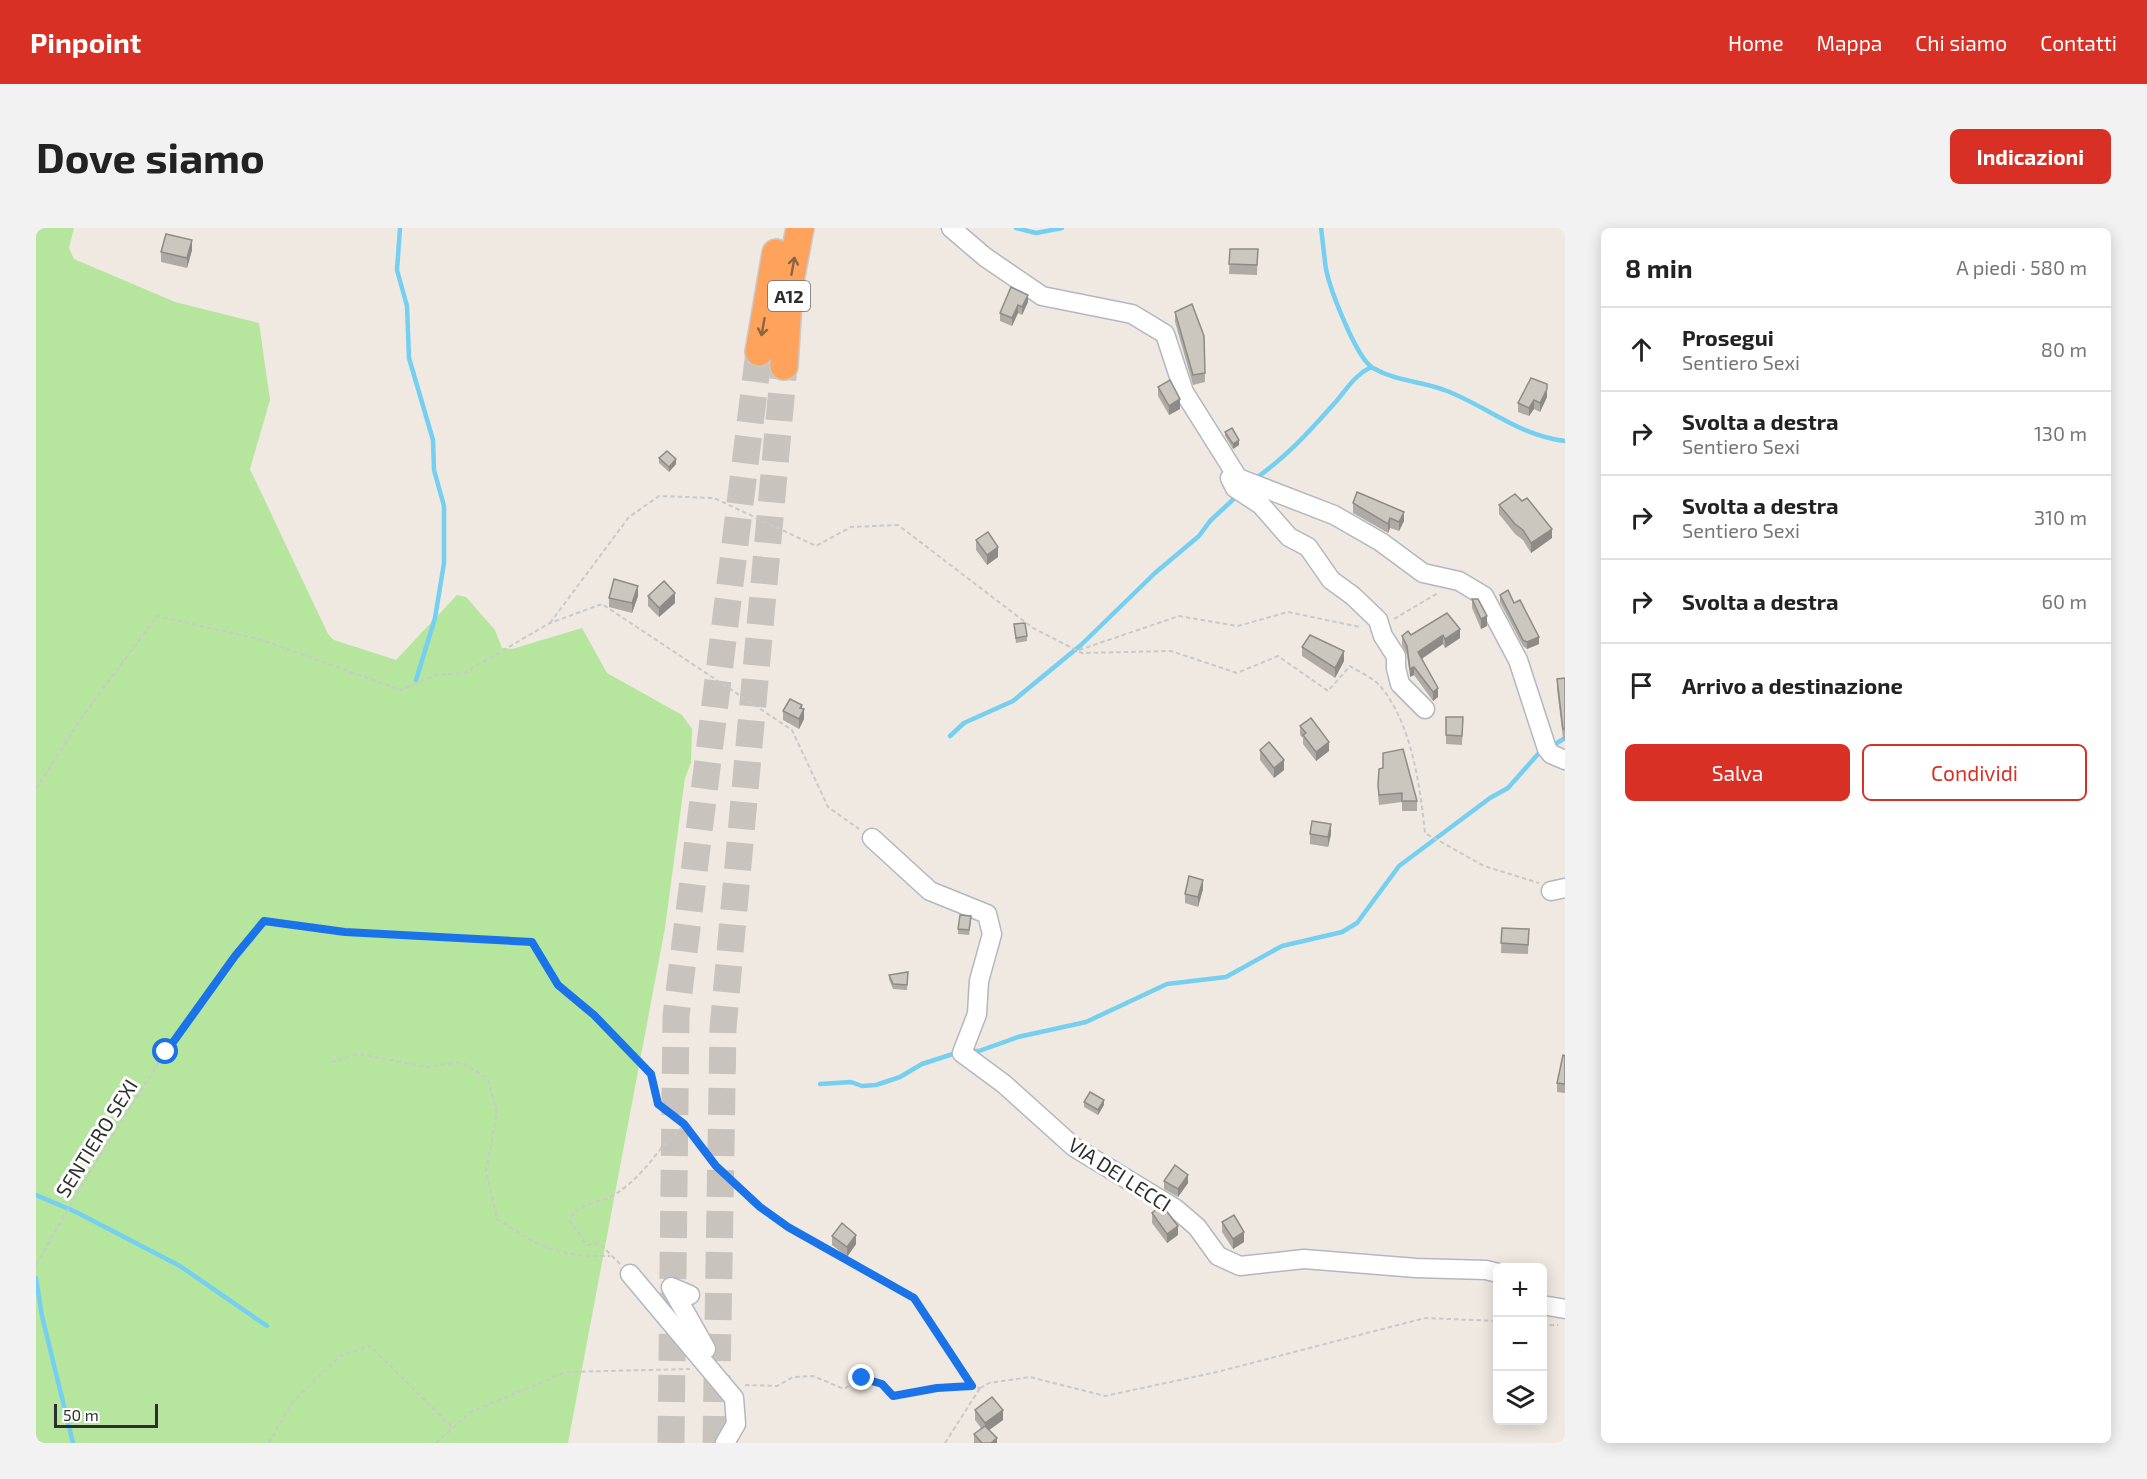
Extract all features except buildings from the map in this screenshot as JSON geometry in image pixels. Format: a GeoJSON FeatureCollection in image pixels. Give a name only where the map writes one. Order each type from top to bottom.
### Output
{"type":"FeatureCollection","features":[{"type":"Feature","properties":{"kind":"highway","name":"A12"},"geometry":{"type":"LineString","coordinates":[[759,352],[781,228]]}},
{"type":"Feature","properties":{"kind":"highway","name":"A12"},"geometry":{"type":"LineString","coordinates":[[784,366],[789,286],[800,228]]}},
{"type":"Feature","properties":{"kind":"street"},"geometry":{"type":"LineString","coordinates":[[951,228],[985,257],[1042,296],[1132,315],[1165,334],[1184,392],[1238,478],[1334,515],[1380,542],[1423,573],[1459,581],[1484,596],[1518,660],[1547,749],[1551,754],[1565,760]]}},
{"type":"Feature","properties":{"kind":"street"},"geometry":{"type":"LineString","coordinates":[[1231,468],[1229,477],[1234,488],[1261,504],[1289,537],[1308,547],[1331,580],[1353,596],[1378,620],[1396,656],[1400,684],[1425,709]]}},
{"type":"Feature","properties":{"kind":"street","name":"VIA DEI LECCI"},"geometry":{"type":"LineString","coordinates":[[872,838],[930,891],[987,914],[992,934],[979,981],[977,1014],[962,1053],[1004,1084],[1074,1147],[1176,1209],[1197,1227],[1218,1256],[1240,1266],[1304,1259],[1416,1268],[1486,1270],[1493,1273]]}},
{"type":"Feature","properties":{"kind":"street"},"geometry":{"type":"LineString","coordinates":[[630,1274],[734,1398],[736,1424],[726,1443]]}},
{"type":"Feature","properties":{"kind":"street"},"geometry":{"type":"LineString","coordinates":[[690,1295],[671,1287],[707,1352],[711,1369]]}},
{"type":"Feature","properties":{"kind":"street"},"geometry":{"type":"LineString","coordinates":[[1547,1306],[1565,1309]]}},
{"type":"Feature","properties":{"kind":"path"},"geometry":{"type":"LineString","coordinates":[[550,623],[629,517],[658,496],[714,498],[816,546],[851,527],[898,525],[1033,628],[1078,651],[1171,651],[1237,673],[1278,656],[1328,691],[1350,666],[1380,686],[1405,731],[1421,792],[1425,833],[1484,866],[1558,889]]}},
{"type":"Feature","properties":{"kind":"path"},"geometry":{"type":"LineString","coordinates":[[1078,651],[1179,616],[1238,626],[1288,612],[1349,626],[1380,627],[1459,581]]}},
{"type":"Feature","properties":{"kind":"path"},"geometry":{"type":"LineString","coordinates":[[36,789],[82,717],[157,616],[259,639],[400,690],[436,675],[464,673],[550,623],[602,604],[792,730],[828,807],[872,838]]}},
{"type":"Feature","properties":{"kind":"path","name":"SENTIERO SEXI"},"geometry":{"type":"LineString","coordinates":[[36,1265],[81,1186],[166,1052],[235,956],[264,921],[345,932],[532,942],[558,985],[594,1015],[651,1074],[658,1104],[684,1124],[716,1166],[760,1207],[788,1227],[914,1298],[972,1386]]}},
{"type":"Feature","properties":{"kind":"path"},"geometry":{"type":"LineString","coordinates":[[331,1062],[358,1054],[427,1067],[461,1062],[488,1078],[497,1113],[486,1171],[497,1219],[536,1244],[576,1256],[610,1256],[599,1244],[587,1245],[570,1221],[572,1215],[582,1207],[609,1197],[642,1174],[659,1151],[675,1138],[684,1124]]}},
{"type":"Feature","properties":{"kind":"path"},"geometry":{"type":"LineString","coordinates":[[945,1443],[980,1388],[989,1383],[1030,1377],[1105,1396],[1217,1372],[1425,1318],[1493,1321]]}},
{"type":"Feature","properties":{"kind":"path"},"geometry":{"type":"LineString","coordinates":[[1547,1325],[1565,1325]]}},
{"type":"Feature","properties":{"kind":"path"},"geometry":{"type":"LineString","coordinates":[[269,1443],[290,1405],[340,1356],[370,1346],[453,1428]]}},
{"type":"Feature","properties":{"kind":"path"},"geometry":{"type":"LineString","coordinates":[[436,1443],[471,1412],[566,1372],[711,1369]]}},
{"type":"Feature","properties":{"kind":"path"},"geometry":{"type":"LineString","coordinates":[[742,1385],[777,1386],[793,1377],[813,1376],[844,1389],[862,1378],[882,1384],[893,1396],[937,1388],[972,1386],[980,1388]]}},
{"type":"Feature","properties":{"kind":"green space"},"geometry":{"type":"Polygon","coordinates":[[[36,228],[74,228],[69,248],[74,259],[175,302],[259,323],[270,400],[250,469],[328,634],[334,640],[396,660],[457,595],[466,597],[495,630],[502,648],[512,649],[582,628],[607,673],[682,715],[692,729],[691,763],[685,778],[665,928],[568,1443],[36,1443],[36,228]]]}},
{"type":"Feature","properties":{"kind":"waterway"},"geometry":{"type":"LineString","coordinates":[[400,228],[397,270],[407,306],[409,358],[433,440],[434,470],[444,506],[444,563],[435,618],[416,680]]}},
{"type":"Feature","properties":{"kind":"waterway"},"geometry":{"type":"LineString","coordinates":[[1016,228],[1036,233],[1062,228]]}},
{"type":"Feature","properties":{"kind":"waterway"},"geometry":{"type":"LineString","coordinates":[[1321,228],[1326,269],[1333,292],[1352,338],[1366,362],[1382,373],[1447,391],[1533,433],[1565,441]]}},
{"type":"Feature","properties":{"kind":"waterway"},"geometry":{"type":"LineString","coordinates":[[1256,478],[1296,445],[1354,379],[1371,367]]}},
{"type":"Feature","properties":{"kind":"waterway"},"geometry":{"type":"LineString","coordinates":[[950,736],[964,723],[1013,701],[1081,645],[1155,573],[1199,536],[1210,521],[1238,495]]}},
{"type":"Feature","properties":{"kind":"waterway"},"geometry":{"type":"LineString","coordinates":[[1557,743],[1565,738]]}},
{"type":"Feature","properties":{"kind":"waterway"},"geometry":{"type":"LineString","coordinates":[[970,1051],[979,1051],[1018,1037],[1086,1022],[1167,984],[1226,977],[1282,946],[1342,932],[1357,923],[1399,866],[1490,798],[1508,788],[1539,753]]}},
{"type":"Feature","properties":{"kind":"waterway"},"geometry":{"type":"LineString","coordinates":[[820,1084],[851,1082],[862,1086],[876,1085],[900,1077],[922,1064],[959,1052]]}},
{"type":"Feature","properties":{"kind":"waterway"},"geometry":{"type":"LineString","coordinates":[[36,1195],[76,1212],[180,1266],[267,1326]]}},
{"type":"Feature","properties":{"kind":"waterway"},"geometry":{"type":"LineString","coordinates":[[36,1278],[42,1316],[73,1443]]}},
{"type":"Feature","properties":{"kind":"tunnel"},"geometry":{"type":"LineString","coordinates":[[671,1443],[676,1016],[759,352]]}},
{"type":"Feature","properties":{"kind":"tunnel"},"geometry":{"type":"LineString","coordinates":[[716,1443],[723,1028],[784,366]]}},
{"type":"Feature","properties":{"kind":"route"},"geometry":{"type":"LineString","coordinates":[[166,1052],[235,956],[264,921],[345,932],[532,942],[558,985],[594,1015],[651,1074],[658,1104],[684,1124],[716,1166],[760,1207],[788,1227],[914,1298],[972,1386],[937,1388],[893,1396],[882,1384],[862,1378]]}}]}
